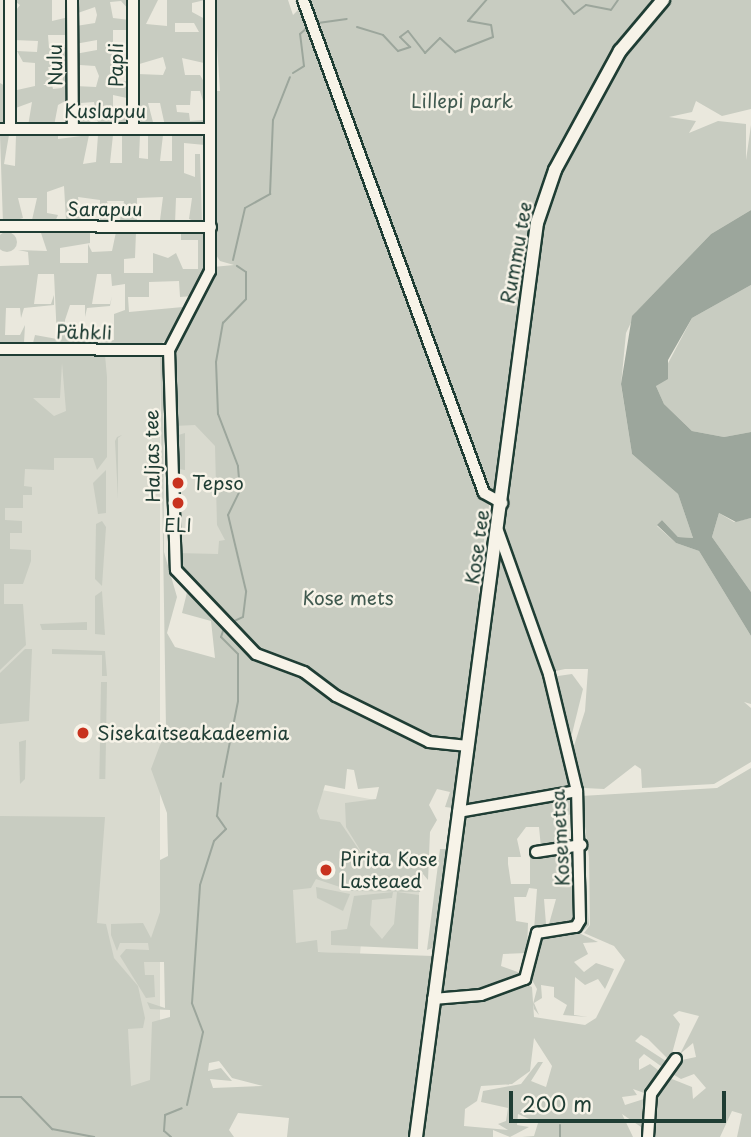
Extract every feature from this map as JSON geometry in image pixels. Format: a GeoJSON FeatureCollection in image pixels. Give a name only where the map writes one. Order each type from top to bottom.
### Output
{"type":"FeatureCollection","features":[{"type":"Feature","properties":{"kind":"main road","name":"Rummu tee"},"geometry":{"type":"LineString","coordinates":[[502,502],[544,199],[620,51],[663,0]]}},
{"type":"Feature","properties":{"kind":"main road","name":"Kose tee"},"geometry":{"type":"LineString","coordinates":[[416,1137],[502,502]]}},
{"type":"Feature","properties":{"kind":"street"},"geometry":{"type":"LineString","coordinates":[[5,129],[9,0]]}},
{"type":"Feature","properties":{"kind":"street","name":"Nulu"},"geometry":{"type":"LineString","coordinates":[[72,0],[73,129]]}},
{"type":"Feature","properties":{"kind":"street","name":"Papli"},"geometry":{"type":"LineString","coordinates":[[133,0],[133,129]]}},
{"type":"Feature","properties":{"kind":"street","name":"Haljas tee"},"geometry":{"type":"LineString","coordinates":[[211,0],[211,227],[207,282],[169,350],[171,546],[184,582],[256,654],[304,673],[336,696],[429,742],[468,746]]}},
{"type":"Feature","properties":{"kind":"street","name":"Kose tee"},"geometry":{"type":"LineString","coordinates":[[303,0],[484,493],[502,502]]}},
{"type":"Feature","properties":{"kind":"street","name":"Kuslapuu"},"geometry":{"type":"LineString","coordinates":[[5,129],[210,129]]}},
{"type":"Feature","properties":{"kind":"street","name":"Sarapuu"},"geometry":{"type":"LineString","coordinates":[[0,226],[211,227]]}},
{"type":"Feature","properties":{"kind":"street","name":"Pähkli"},"geometry":{"type":"LineString","coordinates":[[0,349],[169,350]]}},
{"type":"Feature","properties":{"kind":"street","name":"Kosemetsa"},"geometry":{"type":"LineString","coordinates":[[433,999],[481,995],[524,979],[537,933],[577,926],[581,845],[577,791],[549,674],[498,531]]}},
{"type":"Feature","properties":{"kind":"street"},"geometry":{"type":"LineString","coordinates":[[458,812],[577,791]]}},
{"type":"Feature","properties":{"kind":"street"},"geometry":{"type":"LineString","coordinates":[[536,852],[581,845]]}},
{"type":"Feature","properties":{"kind":"street"},"geometry":{"type":"LineString","coordinates":[[648,1137],[651,1094],[676,1059]]}},
{"type":"Feature","properties":{"kind":"shaded area"},"geometry":{"type":"Polygon","coordinates":[[[751,210],[751,285],[692,318],[668,360],[668,379],[656,386],[664,404],[692,431],[724,437],[751,432],[751,518],[736,522],[719,513],[712,537],[751,592],[751,636],[699,551],[676,543],[657,525],[662,520],[678,537],[693,538],[678,494],[632,454],[621,384],[632,316],[711,234],[751,210]]]}},
{"type":"Feature","properties":{"kind":"shaded area","name":"Sisekaitseakadeemia"},"geometry":{"type":"Polygon","coordinates":[[[0,356],[160,356],[160,1092],[0,1092],[0,356]]]}},
{"type":"Feature","properties":{"kind":"shaded area"},"geometry":{"type":"Polygon","coordinates":[[[175,384],[223,439],[226,558],[175,558],[175,384]]]}},
{"type":"Feature","properties":{"kind":"shaded area","name":"Pirita Kose Lasteaed"},"geometry":{"type":"Polygon","coordinates":[[[300,786],[429,810],[413,944],[361,944],[360,954],[228,947],[231,812],[300,786]]]}},
{"type":"Feature","properties":{"kind":"green space"},"geometry":{"type":"Polygon","coordinates":[[[13,0],[52,0],[52,21],[69,17],[69,35],[48,35],[49,48],[69,44],[70,67],[48,67],[53,89],[62,88],[63,76],[69,76],[69,99],[58,105],[54,126],[28,126],[32,102],[13,109],[13,79],[17,90],[35,86],[35,63],[23,62],[17,51],[37,52],[38,41],[13,40],[13,14],[20,5],[13,0]]]}},
{"type":"Feature","properties":{"kind":"green space"},"geometry":{"type":"Polygon","coordinates":[[[75,0],[130,0],[130,11],[121,1],[110,2],[113,18],[130,20],[130,30],[113,30],[113,53],[127,58],[128,75],[121,66],[110,66],[112,82],[130,81],[127,98],[113,95],[113,118],[127,114],[125,126],[98,123],[94,102],[81,103],[81,114],[92,123],[77,124],[75,86],[96,87],[99,76],[95,66],[80,65],[75,75],[75,54],[97,50],[97,40],[75,44],[76,26],[95,23],[97,15],[95,7],[75,14],[75,0]]]}},
{"type":"Feature","properties":{"kind":"green space"},"geometry":{"type":"Polygon","coordinates":[[[136,0],[158,0],[146,24],[167,26],[167,0],[205,0],[192,3],[192,12],[205,19],[204,63],[182,58],[185,75],[200,75],[204,82],[204,104],[200,91],[191,91],[190,105],[176,105],[177,112],[189,113],[190,121],[204,120],[202,126],[165,126],[160,103],[148,103],[154,126],[136,122],[138,74],[163,75],[166,68],[163,57],[136,65],[136,0]],[[175,23],[175,32],[199,32],[194,23],[175,23]]]}},
{"type":"Feature","properties":{"kind":"green space"},"geometry":{"type":"Polygon","coordinates":[[[214,0],[288,0],[293,15],[308,0],[751,0],[751,109],[722,116],[696,101],[692,112],[669,117],[696,121],[689,133],[718,121],[746,124],[746,160],[751,125],[751,210],[711,234],[636,312],[626,333],[621,385],[632,454],[678,494],[693,538],[678,537],[662,520],[657,526],[676,543],[699,551],[751,636],[751,704],[744,702],[751,708],[751,762],[714,784],[642,788],[641,769],[635,765],[604,789],[584,788],[573,749],[585,711],[588,669],[565,669],[547,673],[569,786],[468,805],[508,504],[490,499],[478,581],[481,627],[453,808],[445,807],[450,792],[437,789],[429,805],[437,820],[430,832],[428,880],[423,874],[420,892],[352,891],[316,879],[311,888],[293,890],[296,943],[317,940],[318,952],[433,956],[410,1137],[287,1137],[289,1118],[238,1113],[229,1130],[234,1137],[0,1137],[0,816],[105,817],[97,923],[106,924],[114,958],[138,986],[145,1018],[143,1028],[128,1029],[131,1086],[150,1080],[152,1022],[170,1017],[170,1010],[150,1009],[147,1002],[165,1008],[164,962],[144,962],[145,975],[154,975],[155,997],[146,998],[120,956],[126,949],[149,950],[148,943],[120,943],[117,951],[111,935],[111,924],[143,923],[151,938],[160,912],[160,860],[168,856],[167,813],[151,769],[166,729],[160,357],[117,356],[160,355],[163,359],[164,552],[177,597],[167,633],[175,647],[215,658],[211,621],[182,613],[189,584],[176,553],[218,554],[219,541],[225,540],[217,525],[215,446],[195,425],[174,426],[173,355],[213,267],[234,265],[220,261],[214,252],[214,91],[220,91],[214,0]],[[347,769],[345,789],[325,785],[317,811],[320,819],[340,822],[370,866],[346,827],[345,803],[376,799],[379,787],[358,789],[354,770],[347,769]],[[219,1061],[209,1063],[208,1071],[221,1068],[232,1081],[210,1079],[213,1088],[263,1086],[232,1078],[219,1061]]]}},
{"type":"Feature","properties":{"kind":"green space"},"geometry":{"type":"Polygon","coordinates":[[[0,83],[7,87],[6,123],[0,126],[0,83]]]}},
{"type":"Feature","properties":{"kind":"green space"},"geometry":{"type":"Polygon","coordinates":[[[58,132],[58,139],[89,135],[83,164],[96,162],[98,135],[113,135],[110,163],[122,163],[122,135],[140,135],[139,158],[148,159],[148,135],[163,135],[160,161],[172,161],[172,135],[201,133],[205,145],[184,143],[184,173],[195,177],[195,154],[200,154],[202,224],[189,219],[192,198],[176,198],[175,224],[160,220],[163,197],[137,198],[137,223],[127,224],[120,220],[124,201],[107,201],[111,217],[106,224],[93,224],[100,220],[100,200],[78,197],[81,220],[66,220],[64,186],[47,192],[47,213],[58,215],[54,224],[32,220],[37,198],[18,198],[23,218],[3,224],[0,135],[9,135],[4,164],[15,166],[16,135],[58,132]]]}},
{"type":"Feature","properties":{"kind":"green space"},"geometry":{"type":"Polygon","coordinates":[[[90,231],[90,243],[60,248],[60,263],[88,263],[88,244],[92,252],[112,251],[116,232],[136,232],[135,258],[124,259],[124,273],[153,273],[153,253],[168,258],[176,253],[183,269],[198,269],[198,240],[181,240],[181,232],[203,233],[204,274],[194,296],[180,297],[179,281],[149,282],[149,297],[128,297],[129,312],[183,307],[169,337],[161,344],[95,343],[114,340],[114,314],[125,310],[125,284],[112,286],[111,274],[97,274],[92,304],[110,304],[112,296],[110,306],[87,308],[85,317],[85,305],[70,305],[65,320],[65,335],[83,335],[86,326],[86,343],[33,343],[35,335],[57,339],[54,274],[38,274],[34,304],[51,304],[54,295],[54,305],[24,308],[21,318],[20,308],[6,308],[5,335],[20,335],[25,325],[24,343],[0,343],[0,266],[29,265],[28,252],[18,250],[47,251],[41,233],[21,232],[90,231]]]}},
{"type":"Feature","properties":{"kind":"green space"},"geometry":{"type":"Polygon","coordinates":[[[7,232],[14,235],[17,242],[14,249],[7,252],[0,249],[-3,242],[0,235],[7,232]]]}},
{"type":"Feature","properties":{"kind":"green space"},"geometry":{"type":"Polygon","coordinates":[[[751,285],[751,432],[724,437],[692,431],[664,404],[656,386],[692,318],[751,285]]]}},
{"type":"Feature","properties":{"kind":"green space"},"geometry":{"type":"Polygon","coordinates":[[[0,354],[105,355],[107,457],[97,470],[93,458],[54,458],[54,470],[25,469],[24,486],[32,487],[32,495],[23,495],[23,508],[5,508],[5,520],[22,521],[22,533],[10,533],[10,549],[31,550],[31,561],[23,584],[4,584],[4,604],[23,604],[26,645],[0,670],[0,354]],[[62,363],[60,398],[33,398],[54,416],[66,411],[62,363]]]}},
{"type":"Feature","properties":{"kind":"green space"},"geometry":{"type":"Polygon","coordinates":[[[185,433],[185,470],[179,469],[172,437],[185,433]]]}},
{"type":"Feature","properties":{"kind":"green space"},"geometry":{"type":"Polygon","coordinates":[[[122,435],[118,438],[118,499],[115,441],[117,437],[122,435]]]}},
{"type":"Feature","properties":{"kind":"green space"},"geometry":{"type":"Polygon","coordinates":[[[106,470],[106,513],[98,514],[93,483],[106,470]]]}},
{"type":"Feature","properties":{"kind":"green space"},"geometry":{"type":"Polygon","coordinates":[[[719,513],[734,522],[751,518],[751,592],[712,537],[719,513]]]}},
{"type":"Feature","properties":{"kind":"green space"},"geometry":{"type":"Polygon","coordinates":[[[102,521],[106,527],[102,586],[95,579],[96,524],[102,521]]]}},
{"type":"Feature","properties":{"kind":"green space"},"geometry":{"type":"Polygon","coordinates":[[[102,591],[105,635],[95,634],[95,596],[102,591]]]}},
{"type":"Feature","properties":{"kind":"green space"},"geometry":{"type":"Polygon","coordinates":[[[87,622],[87,630],[42,630],[40,624],[87,622]]]}},
{"type":"Feature","properties":{"kind":"green space"},"geometry":{"type":"Polygon","coordinates":[[[25,649],[32,649],[29,721],[0,724],[0,673],[25,649]]]}},
{"type":"Feature","properties":{"kind":"green space"},"geometry":{"type":"Polygon","coordinates":[[[52,649],[105,651],[107,676],[102,676],[102,655],[52,654],[52,649]]]}},
{"type":"Feature","properties":{"kind":"green space"},"geometry":{"type":"Polygon","coordinates":[[[572,674],[583,689],[569,746],[551,677],[572,674]]]}},
{"type":"Feature","properties":{"kind":"green space"},"geometry":{"type":"Polygon","coordinates":[[[101,682],[107,682],[105,779],[99,779],[101,682]]]}},
{"type":"Feature","properties":{"kind":"green space"},"geometry":{"type":"Polygon","coordinates":[[[26,740],[25,779],[20,784],[19,742],[26,740]]]}},
{"type":"Feature","properties":{"kind":"green space"},"geometry":{"type":"Polygon","coordinates":[[[751,768],[751,1137],[737,1137],[742,1114],[732,1111],[720,1137],[653,1137],[652,1097],[667,1077],[692,1087],[693,1099],[706,1088],[694,1074],[681,1079],[669,1072],[677,1061],[696,1057],[693,1043],[680,1054],[699,1016],[679,1011],[673,1015],[680,1024],[670,1061],[641,1035],[635,1041],[669,1063],[665,1069],[644,1054],[639,1059],[639,1070],[650,1064],[662,1073],[647,1094],[633,1089],[637,1095],[622,1097],[625,1105],[647,1098],[644,1129],[622,1114],[633,1137],[522,1137],[534,1136],[538,1123],[518,1114],[517,1125],[529,1127],[510,1137],[493,1130],[493,1137],[422,1137],[467,816],[574,796],[573,814],[554,817],[558,839],[571,843],[541,848],[539,827],[526,827],[517,839],[521,857],[508,857],[508,864],[511,884],[530,884],[530,856],[577,848],[577,923],[549,924],[556,899],[544,899],[546,924],[534,930],[537,889],[529,888],[526,897],[514,897],[516,921],[528,923],[527,953],[503,954],[501,966],[523,974],[523,983],[532,987],[534,1017],[585,1025],[596,1018],[625,960],[614,946],[584,933],[590,925],[589,857],[581,796],[717,788],[751,768]],[[573,850],[560,852],[566,855],[562,883],[570,885],[574,865],[573,850]],[[534,1038],[530,1071],[512,1084],[481,1086],[477,1101],[465,1109],[464,1126],[508,1130],[498,1124],[506,1121],[508,1108],[481,1102],[483,1091],[521,1084],[538,1062],[543,1062],[531,1081],[546,1087],[552,1066],[534,1038]]]}},
{"type":"Feature","properties":{"kind":"green space"},"geometry":{"type":"Polygon","coordinates":[[[583,846],[589,925],[583,931],[582,926],[583,846]]]}},
{"type":"Feature","properties":{"kind":"green space"},"geometry":{"type":"Polygon","coordinates":[[[440,849],[446,849],[446,860],[435,947],[427,950],[440,849]]]}},
{"type":"Feature","properties":{"kind":"green space"},"geometry":{"type":"Polygon","coordinates":[[[316,887],[350,894],[343,911],[317,898],[316,887]]]}},
{"type":"Feature","properties":{"kind":"green space"},"geometry":{"type":"Polygon","coordinates":[[[393,892],[392,898],[372,900],[370,925],[382,939],[394,924],[397,892],[419,895],[418,949],[331,945],[331,931],[347,929],[354,896],[393,892]]]}},
{"type":"Feature","properties":{"kind":"green space"},"geometry":{"type":"Polygon","coordinates":[[[575,931],[598,942],[583,943],[588,954],[574,962],[584,972],[596,963],[614,969],[605,989],[598,979],[585,985],[575,977],[574,1015],[588,1017],[563,1015],[567,1005],[554,997],[554,987],[541,985],[542,998],[534,1003],[539,1015],[533,1004],[537,989],[532,980],[541,948],[533,949],[537,936],[575,931]]]}},
{"type":"Feature","properties":{"kind":"waterway"},"geometry":{"type":"LineString","coordinates":[[357,27],[383,35],[398,51],[410,47],[400,37],[408,31],[425,53],[440,38],[455,52],[493,37],[491,25],[468,21],[486,0]]}},
{"type":"Feature","properties":{"kind":"waterway"},"geometry":{"type":"LineString","coordinates":[[562,0],[574,14],[586,5],[611,10],[618,0]]}},
{"type":"Feature","properties":{"kind":"waterway"},"geometry":{"type":"LineString","coordinates":[[318,23],[347,19]]}},
{"type":"Feature","properties":{"kind":"waterway"},"geometry":{"type":"LineString","coordinates":[[293,73],[304,66],[300,34],[308,27]]}},
{"type":"Feature","properties":{"kind":"waterway"},"geometry":{"type":"LineString","coordinates":[[233,260],[245,208],[270,194],[273,120],[290,77]]}},
{"type":"Feature","properties":{"kind":"waterway"},"geometry":{"type":"LineString","coordinates":[[230,623],[243,617],[246,591],[228,515],[240,490],[238,466],[218,414],[216,362],[223,323],[246,299],[246,272],[237,266]]}},
{"type":"Feature","properties":{"kind":"waterway"},"geometry":{"type":"LineString","coordinates":[[223,777],[238,701],[238,654],[221,637],[224,628]]}},
{"type":"Feature","properties":{"kind":"waterway"},"geometry":{"type":"LineString","coordinates":[[187,1105],[203,1032],[192,1003],[200,885],[214,841],[226,829],[217,816],[221,783]]}},
{"type":"Feature","properties":{"kind":"waterway"},"geometry":{"type":"LineString","coordinates":[[0,1097],[21,1097],[52,1129],[94,1137]]}},
{"type":"Feature","properties":{"kind":"waterway"},"geometry":{"type":"LineString","coordinates":[[171,1137],[164,1131],[165,1115],[182,1108]]}},
{"type":"Feature","properties":{"kind":"waterway"},"geometry":{"type":"LineString","coordinates":[[560,1125],[560,1137]]}},
{"type":"Feature","properties":{"kind":"place","name":"Tepso"},"geometry":{"type":"Point","coordinates":[178,483]}},
{"type":"Feature","properties":{"kind":"place","name":"ELI"},"geometry":{"type":"Point","coordinates":[178,503]}},
{"type":"Feature","properties":{"kind":"place","name":"Sisekaitseakadeemia"},"geometry":{"type":"Point","coordinates":[83,733]}},
{"type":"Feature","properties":{"kind":"place","name":"Pirita Kose Lasteaed"},"geometry":{"type":"Point","coordinates":[326,870]}},
{"type":"Feature","properties":{"kind":"park label","name":"Lillepi park"},"geometry":{"type":"Point","coordinates":[462,101]}},
{"type":"Feature","properties":{"kind":"park label","name":"Kose mets"},"geometry":{"type":"Point","coordinates":[348,598]}}]}
